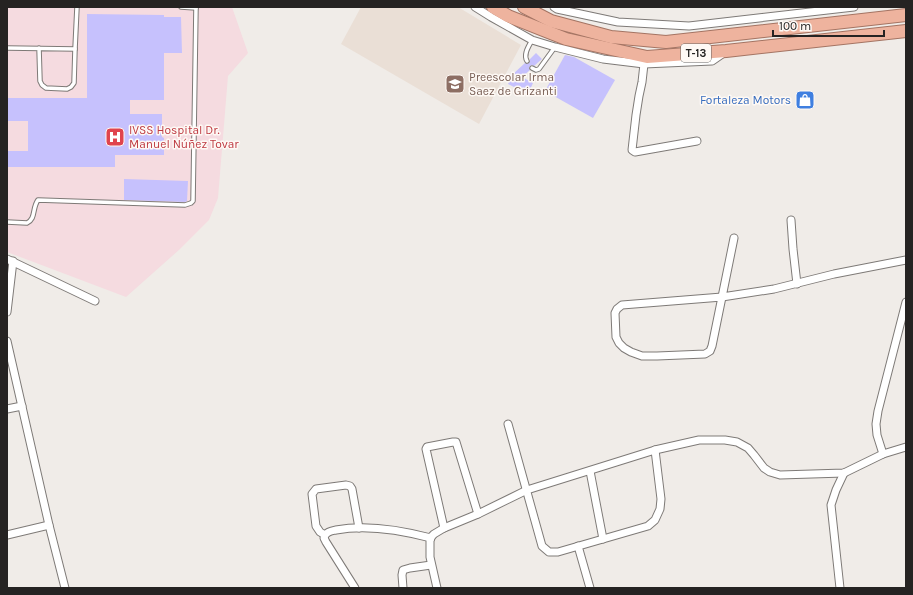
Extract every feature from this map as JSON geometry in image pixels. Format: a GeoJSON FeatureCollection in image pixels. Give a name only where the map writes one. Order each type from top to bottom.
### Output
{"type":"FeatureCollection","features":[{"type":"Feature","properties":{"kind":"highway","name":"T-13"},"geometry":{"type":"LineString","coordinates":[[494,7],[508,16],[566,39],[647,57],[726,51],[906,31]]}},
{"type":"Feature","properties":{"kind":"highway","name":"T-13"},"geometry":{"type":"LineString","coordinates":[[524,7],[551,21],[611,37],[666,42],[906,15]]}},
{"type":"Feature","properties":{"kind":"street","name":"T-13"},"geometry":{"type":"LineString","coordinates":[[475,7],[532,40],[555,48],[603,59],[644,64],[712,61],[726,51]]}},
{"type":"Feature","properties":{"kind":"street"},"geometry":{"type":"LineString","coordinates":[[554,7],[557,9],[618,22],[690,26],[854,7]]}},
{"type":"Feature","properties":{"kind":"street"},"geometry":{"type":"LineString","coordinates":[[644,64],[632,150],[635,152],[697,141]]}},
{"type":"Feature","properties":{"kind":"street"},"geometry":{"type":"LineString","coordinates":[[791,220],[797,284]]}},
{"type":"Feature","properties":{"kind":"street"},"geometry":{"type":"LineString","coordinates":[[734,238],[722,297],[712,346],[710,351],[705,354],[642,356],[631,352],[619,343],[616,337],[615,313],[617,308],[622,305],[722,297],[774,290],[834,274],[906,260]]}},
{"type":"Feature","properties":{"kind":"street"},"geometry":{"type":"LineString","coordinates":[[7,312],[10,260],[95,301]]}},
{"type":"Feature","properties":{"kind":"street"},"geometry":{"type":"LineString","coordinates":[[883,454],[877,435],[876,424],[906,302]]}},
{"type":"Feature","properties":{"kind":"street"},"geometry":{"type":"LineString","coordinates":[[7,341],[65,588]]}},
{"type":"Feature","properties":{"kind":"street"},"geometry":{"type":"LineString","coordinates":[[7,409],[22,406]]}},
{"type":"Feature","properties":{"kind":"street"},"geometry":{"type":"LineString","coordinates":[[508,424],[542,546],[549,552],[558,552],[648,526],[655,520],[660,509],[661,499],[655,450]]}},
{"type":"Feature","properties":{"kind":"street"},"geometry":{"type":"LineString","coordinates":[[437,588],[431,565],[429,546],[431,538],[434,534],[527,490],[655,450],[699,440],[725,440],[738,442],[748,448],[764,468],[770,472],[780,474],[844,473],[883,454],[906,447]]}},
{"type":"Feature","properties":{"kind":"street"},"geometry":{"type":"LineString","coordinates":[[444,528],[426,449],[427,447],[456,442],[478,514]]}},
{"type":"Feature","properties":{"kind":"street"},"geometry":{"type":"LineString","coordinates":[[590,471],[603,539]]}},
{"type":"Feature","properties":{"kind":"street"},"geometry":{"type":"LineString","coordinates":[[840,588],[831,505],[844,473]]}},
{"type":"Feature","properties":{"kind":"street"},"geometry":{"type":"LineString","coordinates":[[325,535],[320,532],[316,526],[312,494],[316,489],[346,485],[352,487],[359,528]]}},
{"type":"Feature","properties":{"kind":"street"},"geometry":{"type":"LineString","coordinates":[[7,535],[49,525]]}},
{"type":"Feature","properties":{"kind":"street"},"geometry":{"type":"LineString","coordinates":[[325,535],[327,532],[335,530],[372,528],[431,538]]}},
{"type":"Feature","properties":{"kind":"street"},"geometry":{"type":"LineString","coordinates":[[325,535],[324,538],[326,542],[355,588]]}},
{"type":"Feature","properties":{"kind":"street"},"geometry":{"type":"LineString","coordinates":[[578,546],[590,588]]}},
{"type":"Feature","properties":{"kind":"street"},"geometry":{"type":"LineString","coordinates":[[403,588],[403,570],[431,565]]}},
{"type":"Feature","properties":{"kind":"lane"},"geometry":{"type":"LineString","coordinates":[[39,48],[40,81],[42,85],[46,88],[67,89],[71,87],[74,83],[77,7]]}},
{"type":"Feature","properties":{"kind":"lane"},"geometry":{"type":"LineString","coordinates":[[7,222],[30,222],[38,200],[185,205],[190,204],[193,201],[196,7],[181,7]]}},
{"type":"Feature","properties":{"kind":"lane"},"geometry":{"type":"LineString","coordinates":[[527,61],[525,58],[525,53],[532,40]]}},
{"type":"Feature","properties":{"kind":"lane"},"geometry":{"type":"LineString","coordinates":[[7,48],[75,49]]}},
{"type":"Feature","properties":{"kind":"lane"},"geometry":{"type":"LineString","coordinates":[[532,68],[536,70],[539,69],[555,48]]}},
{"type":"Feature","properties":{"kind":"shaded area","name":"IVSS Hospital Dr. Manuel Núñez Tovar"},"geometry":{"type":"Polygon","coordinates":[[[7,7],[232,7],[248,53],[228,76],[218,198],[209,220],[180,249],[126,297],[7,252],[7,7]]]}},
{"type":"Feature","properties":{"kind":"shaded area","name":"Preescolar Irma Saez de Grizanti"},"geometry":{"type":"Polygon","coordinates":[[[361,7],[458,7],[521,45],[479,124],[341,44],[361,7]]]}},
{"type":"Feature","properties":{"kind":"building"},"geometry":{"type":"Polygon","coordinates":[[[87,14],[164,15],[164,17],[181,17],[182,53],[164,53],[164,100],[130,100],[130,114],[162,114],[164,155],[115,155],[115,167],[7,167],[7,151],[28,151],[28,121],[7,121],[7,98],[87,98],[87,14]]]}},
{"type":"Feature","properties":{"kind":"building"},"geometry":{"type":"Polygon","coordinates":[[[536,53],[542,59],[534,66],[530,66],[530,70],[522,77],[533,83],[528,94],[508,84],[512,75],[525,63],[529,63],[530,59],[536,53]]]}},
{"type":"Feature","properties":{"kind":"building"},"geometry":{"type":"Polygon","coordinates":[[[565,55],[574,57],[615,80],[593,118],[545,91],[565,55]]]}},
{"type":"Feature","properties":{"kind":"building"},"geometry":{"type":"Polygon","coordinates":[[[124,179],[188,181],[187,201],[124,200],[124,179]]]}},
{"type":"Feature","properties":{"kind":"place","name":"Preescolar Irma Saez de Grizanti"},"geometry":{"type":"Point","coordinates":[455,84]}},
{"type":"Feature","properties":{"kind":"place","name":"Fortaleza Motors"},"geometry":{"type":"Point","coordinates":[805,100]}},
{"type":"Feature","properties":{"kind":"place","name":"IVSS Hospital Dr. Manuel Núñez Tovar"},"geometry":{"type":"Point","coordinates":[115,137]}}]}
